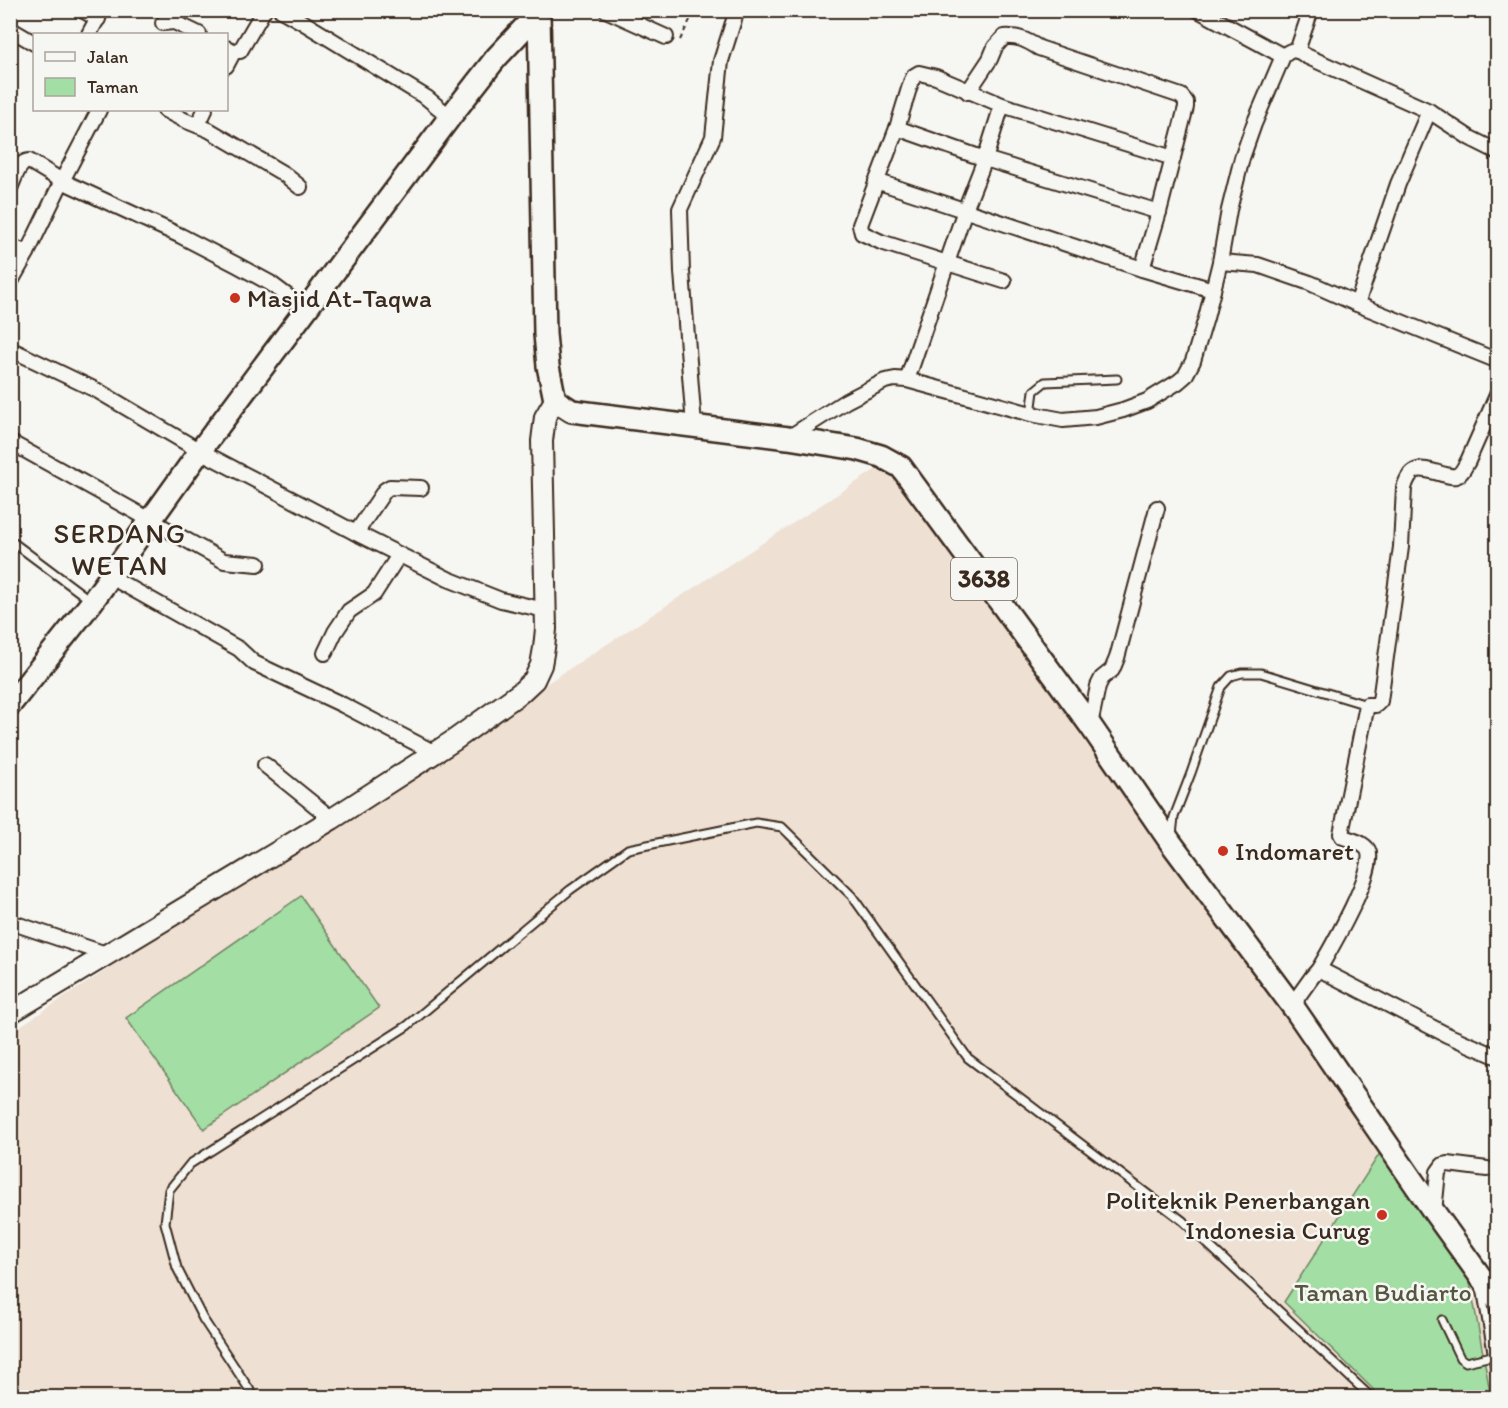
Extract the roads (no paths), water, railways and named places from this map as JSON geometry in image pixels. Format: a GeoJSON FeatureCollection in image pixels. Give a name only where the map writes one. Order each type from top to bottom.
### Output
{"type":"FeatureCollection","features":[{"type":"Feature","properties":{"kind":"main road"},"geometry":{"type":"LineString","coordinates":[[10,705],[92,602],[149,520],[450,117],[495,58],[539,11]]}},
{"type":"Feature","properties":{"kind":"main road"},"geometry":{"type":"LineString","coordinates":[[539,11],[545,334],[548,366],[555,400]]}},
{"type":"Feature","properties":{"kind":"main road","name":"3638"},"geometry":{"type":"LineString","coordinates":[[555,400],[572,411],[857,449],[881,456],[901,467],[1090,725],[1171,843],[1296,1011],[1497,1300]]}},
{"type":"Feature","properties":{"kind":"street"},"geometry":{"type":"LineString","coordinates":[[82,10],[100,15],[90,33]]}},
{"type":"Feature","properties":{"kind":"street"},"geometry":{"type":"LineString","coordinates":[[230,49],[240,51],[264,10]]}},
{"type":"Feature","properties":{"kind":"street"},"geometry":{"type":"LineString","coordinates":[[281,10],[427,98],[450,117]]}},
{"type":"Feature","properties":{"kind":"street"},"geometry":{"type":"LineString","coordinates":[[606,10],[666,37]]}},
{"type":"Feature","properties":{"kind":"street"},"geometry":{"type":"LineString","coordinates":[[694,426],[682,272],[680,209],[713,137],[721,61],[737,10]]}},
{"type":"Feature","properties":{"kind":"street"},"geometry":{"type":"LineString","coordinates":[[1198,10],[1283,56]]}},
{"type":"Feature","properties":{"kind":"street"},"geometry":{"type":"LineString","coordinates":[[1297,51],[1311,10]]}},
{"type":"Feature","properties":{"kind":"street"},"geometry":{"type":"LineString","coordinates":[[163,23],[174,22],[198,33]]}},
{"type":"Feature","properties":{"kind":"street"},"geometry":{"type":"LineString","coordinates":[[10,29],[33,42]]}},
{"type":"Feature","properties":{"kind":"street"},"geometry":{"type":"LineString","coordinates":[[968,92],[990,59],[995,47],[1004,37],[1014,36],[1039,48],[1181,96],[1186,102],[1186,107],[1142,269]]}},
{"type":"Feature","properties":{"kind":"street"},"geometry":{"type":"LineString","coordinates":[[788,438],[846,401],[895,378],[1062,420],[1096,417],[1123,410],[1147,401],[1178,382],[1185,375],[1192,361],[1214,290],[1229,210],[1242,158],[1283,56],[1290,51],[1297,51],[1429,111],[1470,138],[1497,152]]}},
{"type":"Feature","properties":{"kind":"street"},"geometry":{"type":"LineString","coordinates":[[1004,280],[881,242],[862,233],[860,225],[914,76],[920,73],[925,74],[1002,105],[1173,158]]}},
{"type":"Feature","properties":{"kind":"street"},"geometry":{"type":"LineString","coordinates":[[907,380],[1002,105]]}},
{"type":"Feature","properties":{"kind":"street"},"geometry":{"type":"LineString","coordinates":[[10,283],[98,111]]}},
{"type":"Feature","properties":{"kind":"street"},"geometry":{"type":"LineString","coordinates":[[167,111],[209,130],[284,174],[300,187]]}},
{"type":"Feature","properties":{"kind":"street"},"geometry":{"type":"LineString","coordinates":[[198,125],[205,111]]}},
{"type":"Feature","properties":{"kind":"street"},"geometry":{"type":"LineString","coordinates":[[1357,304],[1398,184],[1429,111]]}},
{"type":"Feature","properties":{"kind":"street"},"geometry":{"type":"LineString","coordinates":[[897,128],[985,159],[1159,212]]}},
{"type":"Feature","properties":{"kind":"street"},"geometry":{"type":"LineString","coordinates":[[10,188],[21,164],[29,161],[62,181],[181,236],[237,265],[270,283],[306,310]]}},
{"type":"Feature","properties":{"kind":"street"},"geometry":{"type":"LineString","coordinates":[[876,181],[1142,269],[1214,290]]}},
{"type":"Feature","properties":{"kind":"street"},"geometry":{"type":"LineString","coordinates":[[10,246],[27,253]]}},
{"type":"Feature","properties":{"kind":"street"},"geometry":{"type":"LineString","coordinates":[[1220,262],[1258,266],[1310,283],[1497,362]]}},
{"type":"Feature","properties":{"kind":"street"},"geometry":{"type":"LineString","coordinates":[[10,349],[98,391],[200,451],[448,579],[501,600],[545,610]]}},
{"type":"Feature","properties":{"kind":"street"},"geometry":{"type":"LineString","coordinates":[[1296,1011],[1297,998],[1319,969],[1349,915],[1369,863],[1369,853],[1365,846],[1341,834],[1367,705],[1376,705],[1380,701],[1401,547],[1404,488],[1407,478],[1411,472],[1421,468],[1452,476],[1459,474],[1468,461],[1497,393]]}},
{"type":"Feature","properties":{"kind":"street"},"geometry":{"type":"LineString","coordinates":[[10,1013],[332,819],[453,741],[520,693],[534,680],[541,664],[544,648],[542,441],[545,417],[555,400]]}},
{"type":"Feature","properties":{"kind":"street"},"geometry":{"type":"LineString","coordinates":[[10,442],[224,561],[258,564]]}},
{"type":"Feature","properties":{"kind":"street"},"geometry":{"type":"LineString","coordinates":[[356,533],[385,490],[390,487],[421,488]]}},
{"type":"Feature","properties":{"kind":"street"},"geometry":{"type":"LineString","coordinates":[[1090,725],[1098,686],[1102,678],[1112,670],[1123,640],[1156,508]]}},
{"type":"Feature","properties":{"kind":"street"},"geometry":{"type":"LineString","coordinates":[[325,653],[349,611],[374,594],[399,555]]}},
{"type":"Feature","properties":{"kind":"street"},"geometry":{"type":"LineString","coordinates":[[110,576],[239,649],[254,663],[343,705],[435,753]]}},
{"type":"Feature","properties":{"kind":"street"},"geometry":{"type":"LineString","coordinates":[[266,765],[332,819]]}},
{"type":"Feature","properties":{"kind":"street"},"geometry":{"type":"LineString","coordinates":[[10,922],[106,954]]}},
{"type":"Feature","properties":{"kind":"street"},"geometry":{"type":"LineString","coordinates":[[1319,969],[1447,1035],[1496,1052]]}},
{"type":"Feature","properties":{"kind":"street"},"geometry":{"type":"LineString","coordinates":[[1434,1212],[1438,1172],[1443,1166],[1448,1164],[1487,1169]]}},
{"type":"Feature","properties":{"kind":"lane"},"geometry":{"type":"LineString","coordinates":[[1031,414],[1034,391],[1045,382],[1117,379]]}},
{"type":"Feature","properties":{"kind":"lane"},"geometry":{"type":"LineString","coordinates":[[10,540],[92,602]]}},
{"type":"Feature","properties":{"kind":"lane"},"geometry":{"type":"LineString","coordinates":[[1171,843],[1174,817],[1221,687],[1231,676],[1242,673],[1262,673],[1367,705]]}},
{"type":"Feature","properties":{"kind":"lane"},"geometry":{"type":"LineString","coordinates":[[255,1398],[203,1318],[177,1268],[165,1223],[170,1190],[190,1164],[407,1026],[570,890],[628,849],[756,823],[782,827],[852,896],[968,1058],[1183,1221],[1372,1398]]}},
{"type":"Feature","properties":{"kind":"lane"},"geometry":{"type":"LineString","coordinates":[[1478,1273],[1495,1358],[1497,1386]]}},
{"type":"Feature","properties":{"kind":"lane"},"geometry":{"type":"LineString","coordinates":[[1442,1320],[1462,1361],[1495,1358]]}},
{"type":"Feature","properties":{"kind":"place","name":"Masjid At-Taqwa"},"geometry":{"type":"Point","coordinates":[235,298]}},
{"type":"Feature","properties":{"kind":"place","name":"Indomaret"},"geometry":{"type":"Point","coordinates":[1223,851]}},
{"type":"Feature","properties":{"kind":"place","name":"Politeknik Penerbangan Indonesia Curug"},"geometry":{"type":"Point","coordinates":[1382,1215]}},
{"type":"Feature","properties":{"kind":"district","name":"SERDANG WETAN"},"geometry":{"type":"Point","coordinates":[120,549]}},
{"type":"Feature","properties":{"kind":"park label","name":"Taman Budiarto"},"geometry":{"type":"Point","coordinates":[1383,1292]}}]}
